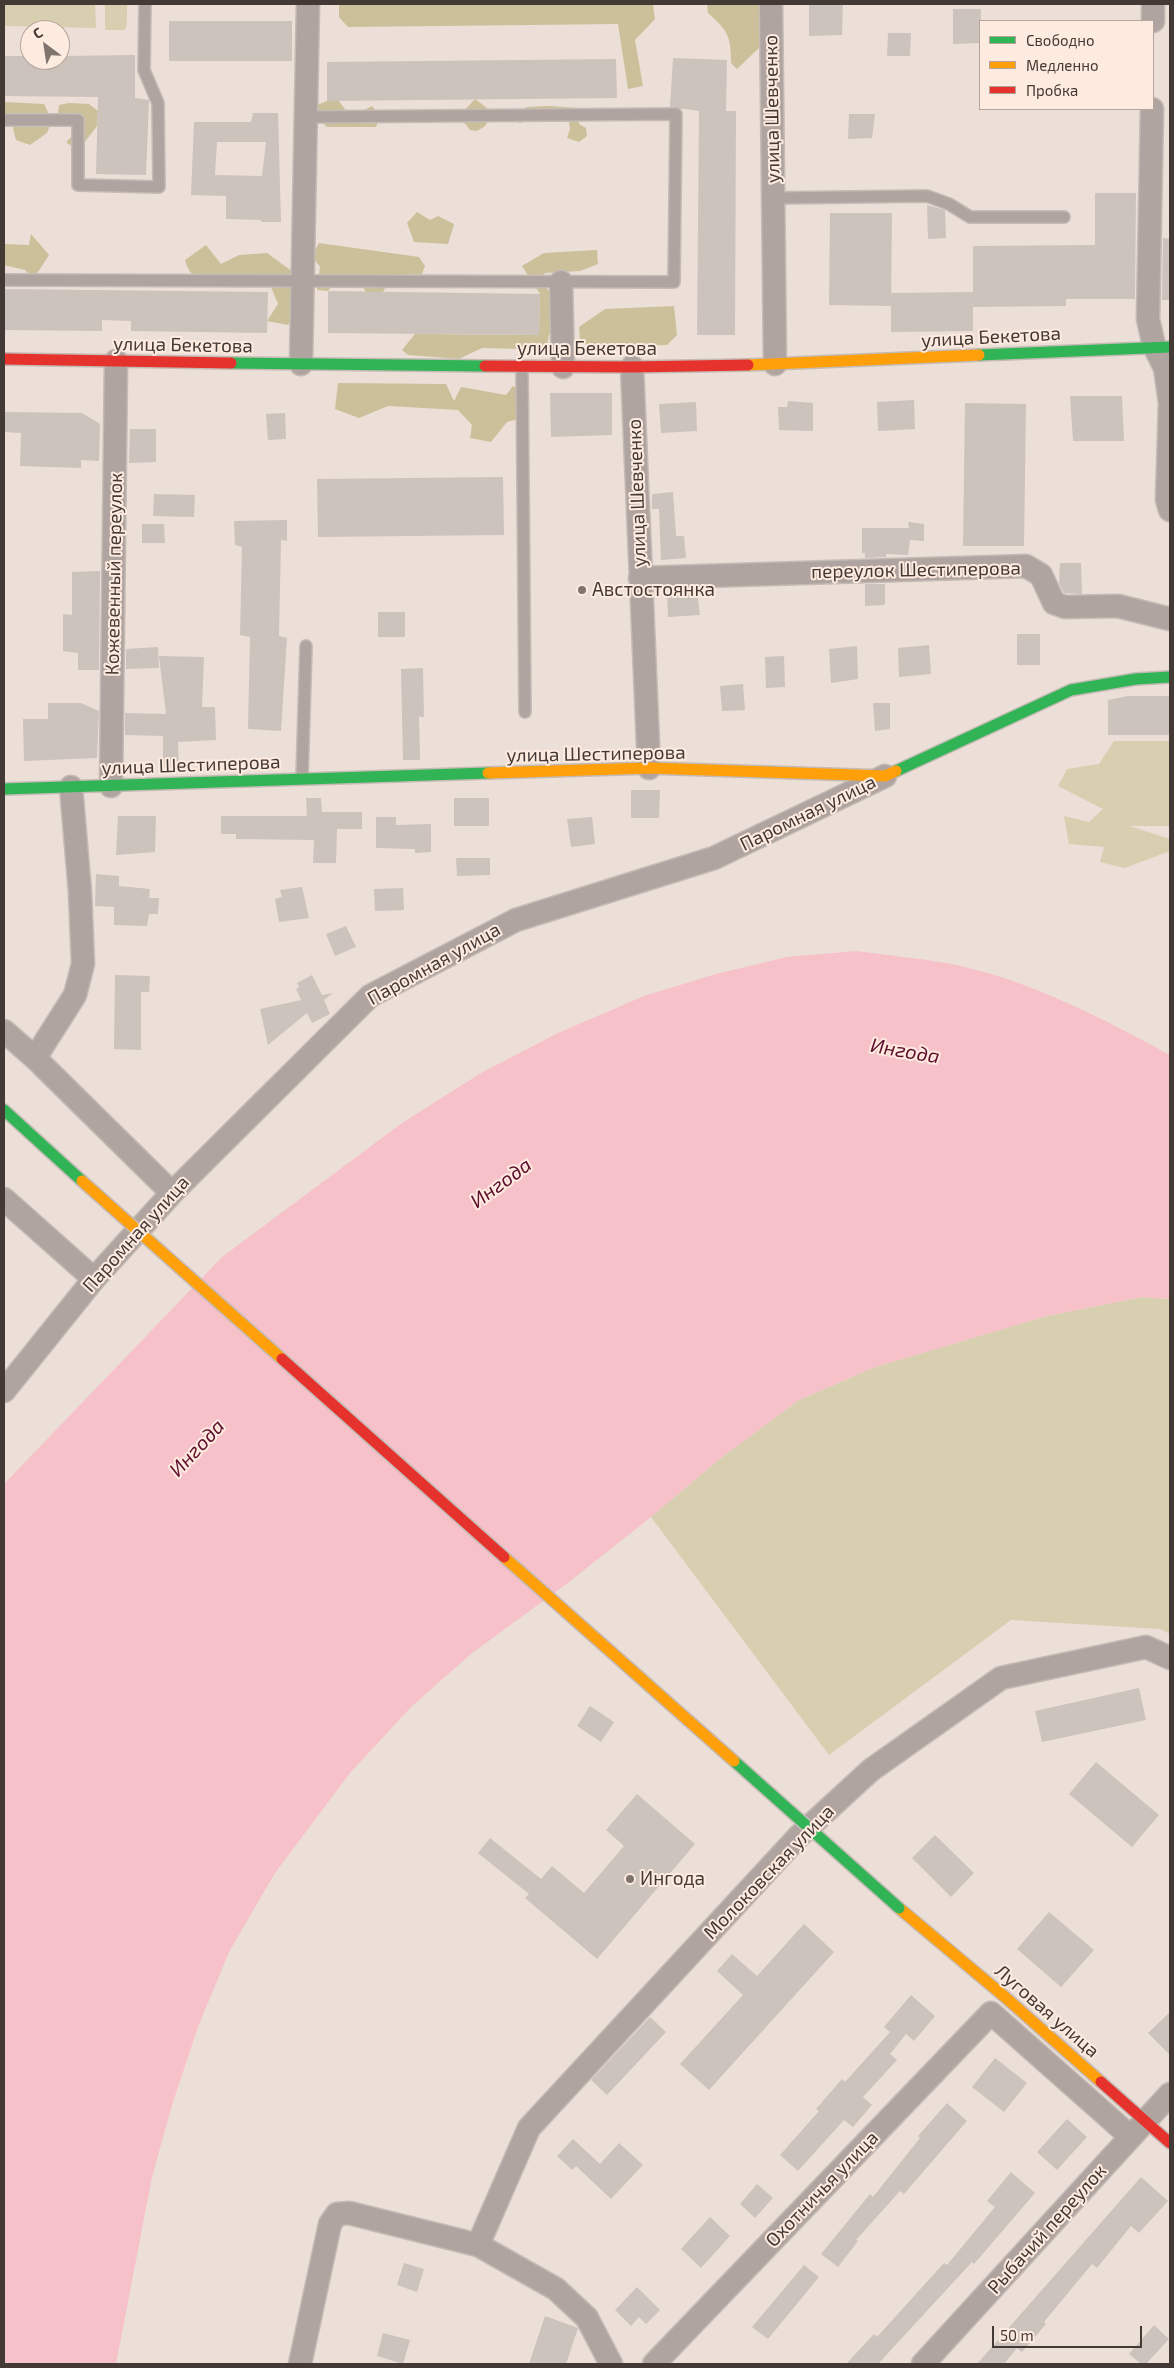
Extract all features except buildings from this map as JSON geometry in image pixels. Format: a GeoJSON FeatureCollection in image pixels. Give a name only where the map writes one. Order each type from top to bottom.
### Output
{"type":"FeatureCollection","features":[{"type":"Feature","properties":{"kind":"street"},"geometry":{"type":"LineString","coordinates":[[301,364],[308,4]]}},
{"type":"Feature","properties":{"kind":"street","name":"улица Шевченко"},"geometry":{"type":"LineString","coordinates":[[771,4],[775,364]]}},
{"type":"Feature","properties":{"kind":"street"},"geometry":{"type":"LineString","coordinates":[[1153,4],[1153,20]]}},
{"type":"Feature","properties":{"kind":"street"},"geometry":{"type":"LineString","coordinates":[[1152,110],[1148,319],[1162,346],[1170,403],[1168,500],[1170,510]]}},
{"type":"Feature","properties":{"kind":"street"},"geometry":{"type":"LineString","coordinates":[[561,282],[563,367]]}},
{"type":"Feature","properties":{"kind":"street","name":"улица Бекетова"},"geometry":{"type":"LineString","coordinates":[[4,359],[632,367],[775,364],[1162,346]]}},
{"type":"Feature","properties":{"kind":"street","name":"Кожевенный переулок"},"geometry":{"type":"LineString","coordinates":[[112,786],[116,361]]}},
{"type":"Feature","properties":{"kind":"street","name":"улица Шевченко"},"geometry":{"type":"LineString","coordinates":[[632,367],[649,768]]}},
{"type":"Feature","properties":{"kind":"street","name":"переулок Шестиперова"},"geometry":{"type":"LineString","coordinates":[[640,578],[1026,566],[1041,575],[1054,603],[1065,607],[1118,606],[1170,619]]}},
{"type":"Feature","properties":{"kind":"street","name":"улица Шестиперова"},"geometry":{"type":"LineString","coordinates":[[4,789],[649,768],[885,776],[1071,690],[1136,679],[1170,677]]}},
{"type":"Feature","properties":{"kind":"street","name":"Паромная улица"},"geometry":{"type":"LineString","coordinates":[[4,1391],[94,1279],[172,1193],[370,996],[516,920],[714,858],[885,776]]}},
{"type":"Feature","properties":{"kind":"street"},"geometry":{"type":"LineString","coordinates":[[35,1058],[75,995],[83,964],[80,892],[71,787]]}},
{"type":"Feature","properties":{"kind":"street"},"geometry":{"type":"LineString","coordinates":[[4,1031],[35,1058],[172,1193]]}},
{"type":"Feature","properties":{"kind":"street","name":"Луговая улица"},"geometry":{"type":"LineString","coordinates":[[4,1110],[899,1908],[1005,1997],[1139,2129],[1170,2143]]}},
{"type":"Feature","properties":{"kind":"street"},"geometry":{"type":"LineString","coordinates":[[4,1200],[94,1279]]}},
{"type":"Feature","properties":{"kind":"street","name":"Молоковская улица"},"geometry":{"type":"LineString","coordinates":[[478,2245],[529,2128],[800,1836],[871,1770],[1001,1678],[1146,1647],[1170,1658]]}},
{"type":"Feature","properties":{"kind":"street","name":"Охотничья улица"},"geometry":{"type":"LineString","coordinates":[[654,2364],[991,2013],[1139,2129]]}},
{"type":"Feature","properties":{"kind":"street","name":"Рыбачий переулок"},"geometry":{"type":"LineString","coordinates":[[923,2364],[1170,2094]]}},
{"type":"Feature","properties":{"kind":"street"},"geometry":{"type":"LineString","coordinates":[[300,2364],[330,2224],[337,2214],[349,2213],[478,2245],[556,2289],[587,2318],[611,2364]]}},
{"type":"Feature","properties":{"kind":"lane"},"geometry":{"type":"LineString","coordinates":[[4,120],[78,120],[78,185],[160,187],[158,103],[144,70],[145,4]]}},
{"type":"Feature","properties":{"kind":"lane"},"geometry":{"type":"LineString","coordinates":[[4,280],[674,282],[676,114],[306,117]]}},
{"type":"Feature","properties":{"kind":"lane"},"geometry":{"type":"LineString","coordinates":[[773,198],[927,196],[949,204],[970,218],[1064,217]]}},
{"type":"Feature","properties":{"kind":"lane"},"geometry":{"type":"LineString","coordinates":[[522,367],[525,712]]}},
{"type":"Feature","properties":{"kind":"lane"},"geometry":{"type":"LineString","coordinates":[[302,778],[306,646]]}},
{"type":"Feature","properties":{"kind":"shaded area"},"geometry":{"type":"Polygon","coordinates":[[[4,4],[95,4],[96,28],[70,27],[70,20],[20,20],[20,26],[4,26],[4,4]]]}},
{"type":"Feature","properties":{"kind":"shaded area"},"geometry":{"type":"Polygon","coordinates":[[[105,4],[127,4],[125,30],[105,30],[105,4]]]}},
{"type":"Feature","properties":{"kind":"shaded area"},"geometry":{"type":"Polygon","coordinates":[[[339,4],[653,4],[655,19],[635,40],[643,86],[628,89],[618,24],[348,27],[339,17],[339,4]]]}},
{"type":"Feature","properties":{"kind":"shaded area"},"geometry":{"type":"Polygon","coordinates":[[[707,4],[760,4],[759,48],[737,69],[731,63],[727,35],[708,13],[707,4]]]}},
{"type":"Feature","properties":{"kind":"shaded area"},"geometry":{"type":"Polygon","coordinates":[[[475,99],[487,108],[491,115],[485,126],[477,131],[470,130],[459,116],[475,99]]]}},
{"type":"Feature","properties":{"kind":"shaded area"},"geometry":{"type":"Polygon","coordinates":[[[338,100],[351,117],[372,106],[380,117],[376,127],[327,127],[317,117],[317,105],[327,101],[338,100]]]}},
{"type":"Feature","properties":{"kind":"shaded area"},"geometry":{"type":"Polygon","coordinates":[[[4,102],[44,104],[52,120],[47,133],[30,145],[16,140],[13,128],[21,116],[4,120],[4,102]]]}},
{"type":"Feature","properties":{"kind":"shaded area"},"geometry":{"type":"Polygon","coordinates":[[[69,103],[89,104],[98,111],[97,126],[78,151],[66,142],[78,131],[58,113],[59,105],[69,103]]]}},
{"type":"Feature","properties":{"kind":"shaded area"},"geometry":{"type":"Polygon","coordinates":[[[527,107],[579,108],[579,124],[586,128],[587,136],[579,142],[567,138],[570,129],[569,121],[543,120],[535,115],[528,121],[519,123],[514,115],[527,107]]]}},
{"type":"Feature","properties":{"kind":"shaded area"},"geometry":{"type":"Polygon","coordinates":[[[417,212],[430,220],[438,216],[454,224],[448,244],[414,242],[407,223],[417,212]]]}},
{"type":"Feature","properties":{"kind":"shaded area"},"geometry":{"type":"Polygon","coordinates":[[[31,234],[49,255],[38,272],[31,276],[25,270],[4,265],[4,244],[29,245],[31,234]]]}},
{"type":"Feature","properties":{"kind":"shaded area"},"geometry":{"type":"Polygon","coordinates":[[[319,243],[419,257],[425,266],[422,274],[392,275],[383,292],[366,292],[355,275],[339,276],[328,291],[317,290],[320,267],[312,256],[319,243]]]}},
{"type":"Feature","properties":{"kind":"shaded area"},"geometry":{"type":"Polygon","coordinates":[[[206,245],[221,264],[239,255],[267,253],[296,274],[301,301],[288,325],[267,321],[278,304],[271,287],[245,275],[236,286],[230,281],[202,280],[192,273],[185,260],[206,245]]]}},
{"type":"Feature","properties":{"kind":"shaded area"},"geometry":{"type":"Polygon","coordinates":[[[597,250],[598,264],[580,271],[545,273],[538,282],[554,295],[557,320],[549,335],[547,345],[542,347],[529,343],[524,349],[482,348],[459,359],[408,355],[402,350],[415,334],[539,335],[540,294],[522,266],[544,253],[597,250]]]}},
{"type":"Feature","properties":{"kind":"shaded area"},"geometry":{"type":"Polygon","coordinates":[[[674,306],[677,335],[667,345],[593,347],[580,342],[579,327],[605,309],[674,306]]]}},
{"type":"Feature","properties":{"kind":"shaded area"},"geometry":{"type":"Polygon","coordinates":[[[338,383],[446,384],[454,401],[461,387],[506,395],[513,386],[528,393],[529,416],[507,422],[491,442],[470,438],[472,425],[458,410],[388,406],[359,418],[335,409],[338,383]]]}},
{"type":"Feature","properties":{"kind":"shaded area"},"geometry":{"type":"Polygon","coordinates":[[[1114,741],[1170,741],[1170,826],[1129,826],[1170,839],[1170,851],[1125,868],[1100,862],[1104,847],[1069,844],[1064,816],[1089,822],[1103,809],[1058,786],[1067,769],[1099,764],[1114,741]]]}},
{"type":"Feature","properties":{"kind":"shaded area"},"geometry":{"type":"Polygon","coordinates":[[[1142,1297],[1170,1299],[1170,1634],[1160,1629],[1011,1620],[829,1755],[651,1517],[722,1457],[799,1400],[875,1367],[1047,1316],[1142,1297]]]}},
{"type":"Feature","properties":{"kind":"water","name":"Ингода"},"geometry":{"type":"Polygon","coordinates":[[[856,951],[946,963],[1005,978],[1062,1000],[1170,1055],[1170,1299],[1142,1297],[1047,1316],[875,1367],[799,1400],[722,1457],[651,1517],[569,1582],[471,1654],[411,1707],[350,1773],[275,1873],[229,1952],[198,2027],[172,2105],[152,2177],[116,2364],[4,2364],[4,1484],[222,1257],[402,1123],[481,1073],[558,1033],[644,996],[716,974],[787,957],[856,951]]]}},
{"type":"Feature","properties":{"kind":"traffic: fast"},"geometry":{"type":"LineString","coordinates":[[979,355],[1170,347]]}},
{"type":"Feature","properties":{"kind":"traffic: fast"},"geometry":{"type":"LineString","coordinates":[[231,363],[485,366]]}},
{"type":"Feature","properties":{"kind":"traffic: fast"},"geometry":{"type":"LineString","coordinates":[[896,771],[1071,690],[1136,679],[1170,677]]}},
{"type":"Feature","properties":{"kind":"traffic: fast"},"geometry":{"type":"LineString","coordinates":[[4,789],[488,773]]}},
{"type":"Feature","properties":{"kind":"traffic: fast"},"geometry":{"type":"LineString","coordinates":[[4,1110],[82,1181]]}},
{"type":"Feature","properties":{"kind":"traffic: fast"},"geometry":{"type":"LineString","coordinates":[[734,1761],[899,1908]]}},
{"type":"Feature","properties":{"kind":"traffic: slow"},"geometry":{"type":"LineString","coordinates":[[748,365],[979,355]]}},
{"type":"Feature","properties":{"kind":"traffic: slow"},"geometry":{"type":"LineString","coordinates":[[488,773],[649,768],[885,776],[896,771]]}},
{"type":"Feature","properties":{"kind":"traffic: slow"},"geometry":{"type":"LineString","coordinates":[[82,1181],[282,1359]]}},
{"type":"Feature","properties":{"kind":"traffic: slow"},"geometry":{"type":"LineString","coordinates":[[504,1557],[734,1761]]}},
{"type":"Feature","properties":{"kind":"traffic: slow"},"geometry":{"type":"LineString","coordinates":[[899,1908],[1005,1997],[1101,2082]]}},
{"type":"Feature","properties":{"kind":"traffic: jam"},"geometry":{"type":"LineString","coordinates":[[4,359],[231,363]]}},
{"type":"Feature","properties":{"kind":"traffic: jam"},"geometry":{"type":"LineString","coordinates":[[485,366],[632,367],[748,365]]}},
{"type":"Feature","properties":{"kind":"traffic: jam"},"geometry":{"type":"LineString","coordinates":[[282,1359],[504,1557]]}},
{"type":"Feature","properties":{"kind":"traffic: jam"},"geometry":{"type":"LineString","coordinates":[[1101,2082],[1170,2143]]}},
{"type":"Feature","properties":{"kind":"place","name":"Австостоянка"},"geometry":{"type":"Point","coordinates":[582,590]}},
{"type":"Feature","properties":{"kind":"place","name":"Ингода"},"geometry":{"type":"Point","coordinates":[630,1879]}}]}
